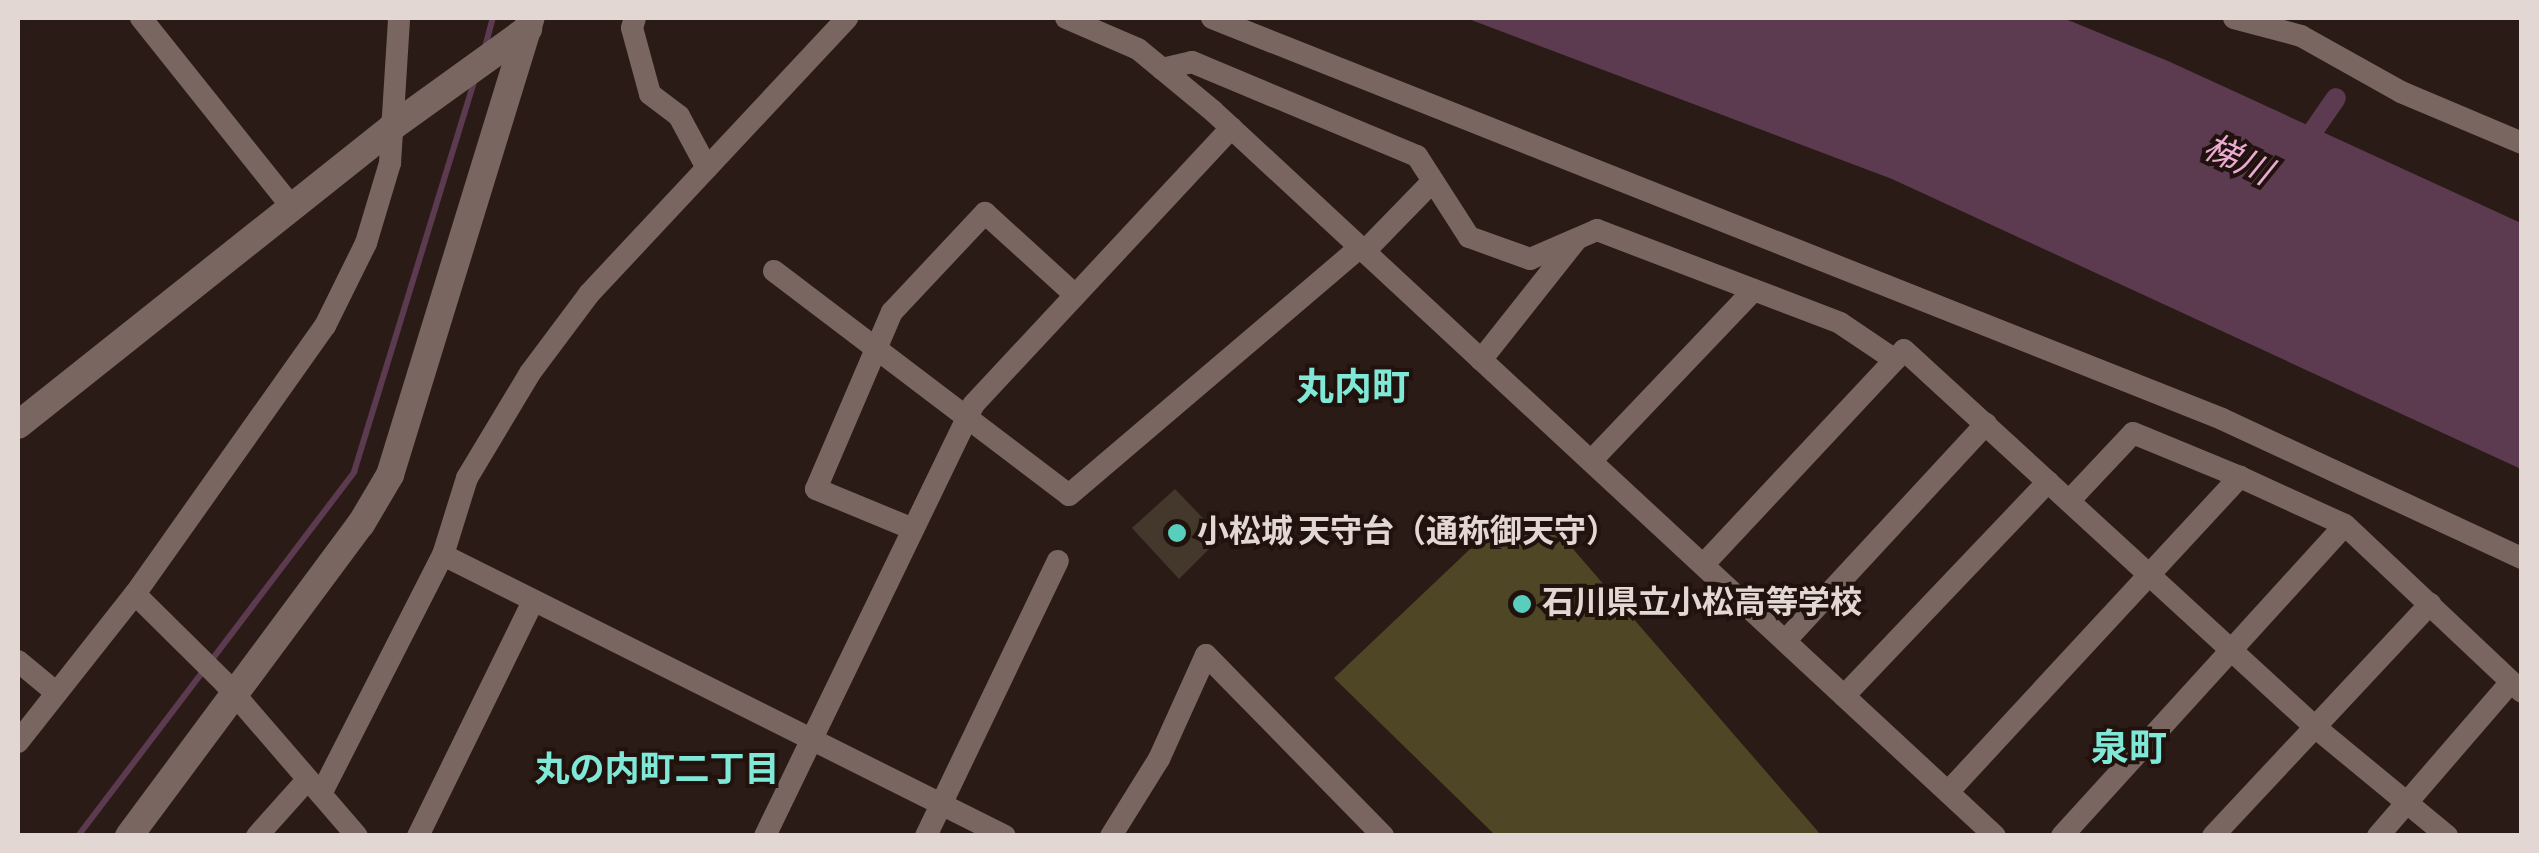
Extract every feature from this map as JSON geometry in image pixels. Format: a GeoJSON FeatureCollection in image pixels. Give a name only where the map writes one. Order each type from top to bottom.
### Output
{"type":"FeatureCollection","features":[{"type":"Feature","properties":{"kind":"street"},"geometry":{"type":"LineString","coordinates":[[140,18],[292,207]]}},
{"type":"Feature","properties":{"kind":"street"},"geometry":{"type":"LineString","coordinates":[[18,742],[54,690],[135,594],[325,326],[366,243],[390,163],[398,18]]}},
{"type":"Feature","properties":{"kind":"street"},"geometry":{"type":"LineString","coordinates":[[635,18],[632,28],[650,94],[678,116],[707,168]]}},
{"type":"Feature","properties":{"kind":"street"},"geometry":{"type":"LineString","coordinates":[[257,836],[315,786],[443,555],[467,478],[530,373],[589,294],[847,18]]}},
{"type":"Feature","properties":{"kind":"street"},"geometry":{"type":"LineString","coordinates":[[1066,18],[1138,50],[1231,128],[1995,836]]}},
{"type":"Feature","properties":{"kind":"street"},"geometry":{"type":"LineString","coordinates":[[1212,18],[2222,419],[2522,558]]}},
{"type":"Feature","properties":{"kind":"street"},"geometry":{"type":"LineString","coordinates":[[2234,18],[2302,36],[2401,92],[2522,143]]}},
{"type":"Feature","properties":{"kind":"street"},"geometry":{"type":"LineString","coordinates":[[18,425],[392,127],[504,49],[529,24]]}},
{"type":"Feature","properties":{"kind":"street"},"geometry":{"type":"LineString","coordinates":[[129,836],[230,689],[390,475],[529,24]]}},
{"type":"Feature","properties":{"kind":"street"},"geometry":{"type":"LineString","coordinates":[[1162,69],[1192,62],[1417,156],[1469,237],[1530,258],[1597,230],[1840,323],[1895,360]]}},
{"type":"Feature","properties":{"kind":"street"},"geometry":{"type":"LineString","coordinates":[[764,836],[967,417],[1231,128]]}},
{"type":"Feature","properties":{"kind":"street"},"geometry":{"type":"LineString","coordinates":[[774,271],[1069,495],[1362,249],[1433,181]]}},
{"type":"Feature","properties":{"kind":"street"},"geometry":{"type":"LineString","coordinates":[[913,529],[816,489],[892,312],[985,213],[1075,295]]}},
{"type":"Feature","properties":{"kind":"street"},"geometry":{"type":"LineString","coordinates":[[1481,360],[1577,239]]}},
{"type":"Feature","properties":{"kind":"street"},"geometry":{"type":"LineString","coordinates":[[1591,461],[1754,290]]}},
{"type":"Feature","properties":{"kind":"street"},"geometry":{"type":"LineString","coordinates":[[1703,565],[1904,350],[2315,727],[2446,836]]}},
{"type":"Feature","properties":{"kind":"street"},"geometry":{"type":"LineString","coordinates":[[1785,641],[1986,424]]}},
{"type":"Feature","properties":{"kind":"street"},"geometry":{"type":"LineString","coordinates":[[2070,502],[2133,433],[2345,525],[2516,687],[2378,836]]}},
{"type":"Feature","properties":{"kind":"street"},"geometry":{"type":"LineString","coordinates":[[1948,792],[2240,478]]}},
{"type":"Feature","properties":{"kind":"street"},"geometry":{"type":"LineString","coordinates":[[1844,696],[2048,482]]}},
{"type":"Feature","properties":{"kind":"street"},"geometry":{"type":"LineString","coordinates":[[2062,836],[2345,525]]}},
{"type":"Feature","properties":{"kind":"street"},"geometry":{"type":"LineString","coordinates":[[443,555],[1005,836]]}},
{"type":"Feature","properties":{"kind":"street"},"geometry":{"type":"LineString","coordinates":[[926,836],[1058,561]]}},
{"type":"Feature","properties":{"kind":"street"},"geometry":{"type":"LineString","coordinates":[[135,594],[230,689],[357,836]]}},
{"type":"Feature","properties":{"kind":"street"},"geometry":{"type":"LineString","coordinates":[[418,836],[533,601]]}},
{"type":"Feature","properties":{"kind":"street"},"geometry":{"type":"LineString","coordinates":[[2214,836],[2430,604]]}},
{"type":"Feature","properties":{"kind":"street"},"geometry":{"type":"LineString","coordinates":[[1111,836],[1158,759],[1206,656],[1383,836]]}},
{"type":"Feature","properties":{"kind":"street"},"geometry":{"type":"LineString","coordinates":[[18,661],[54,690]]}},
{"type":"Feature","properties":{"kind":"shaded area","name":"石川県立小松高等学校"},"geometry":{"type":"Polygon","coordinates":[[[1506,515],[1547,519],[1821,835],[1495,835],[1334,678],[1506,515]]]}},
{"type":"Feature","properties":{"kind":"water","name":"梯川"},"geometry":{"type":"Polygon","coordinates":[[[1466,18],[2063,18],[2168,61],[2521,223],[2521,469],[1892,179],[1466,18]]]}},
{"type":"Feature","properties":{"kind":"building","name":"小松城 天守台（通称御天守）"},"geometry":{"type":"Polygon","coordinates":[[[1175,489],[1221,537],[1179,579],[1132,528],[1175,489]]]}},
{"type":"Feature","properties":{"kind":"waterway"},"geometry":{"type":"LineString","coordinates":[[485,47],[493,18]]}},
{"type":"Feature","properties":{"kind":"waterway"},"geometry":{"type":"LineString","coordinates":[[78,836],[354,472],[475,78]]}},
{"type":"Feature","properties":{"kind":"waterway"},"geometry":{"type":"LineString","coordinates":[[2300,150],[2336,98]]}},
{"type":"Feature","properties":{"kind":"place","name":"小松城 天守台（通称御天守）"},"geometry":{"type":"Point","coordinates":[1177,533]}},
{"type":"Feature","properties":{"kind":"place","name":"石川県立小松高等学校"},"geometry":{"type":"Point","coordinates":[1522,604]}},
{"type":"Feature","properties":{"kind":"district","name":"丸内町"},"geometry":{"type":"Point","coordinates":[1353,389]}},
{"type":"Feature","properties":{"kind":"district","name":"泉町"},"geometry":{"type":"Point","coordinates":[2129,750]}},
{"type":"Feature","properties":{"kind":"district","name":"丸の内町二丁目"},"geometry":{"type":"Point","coordinates":[657,771]}}]}
